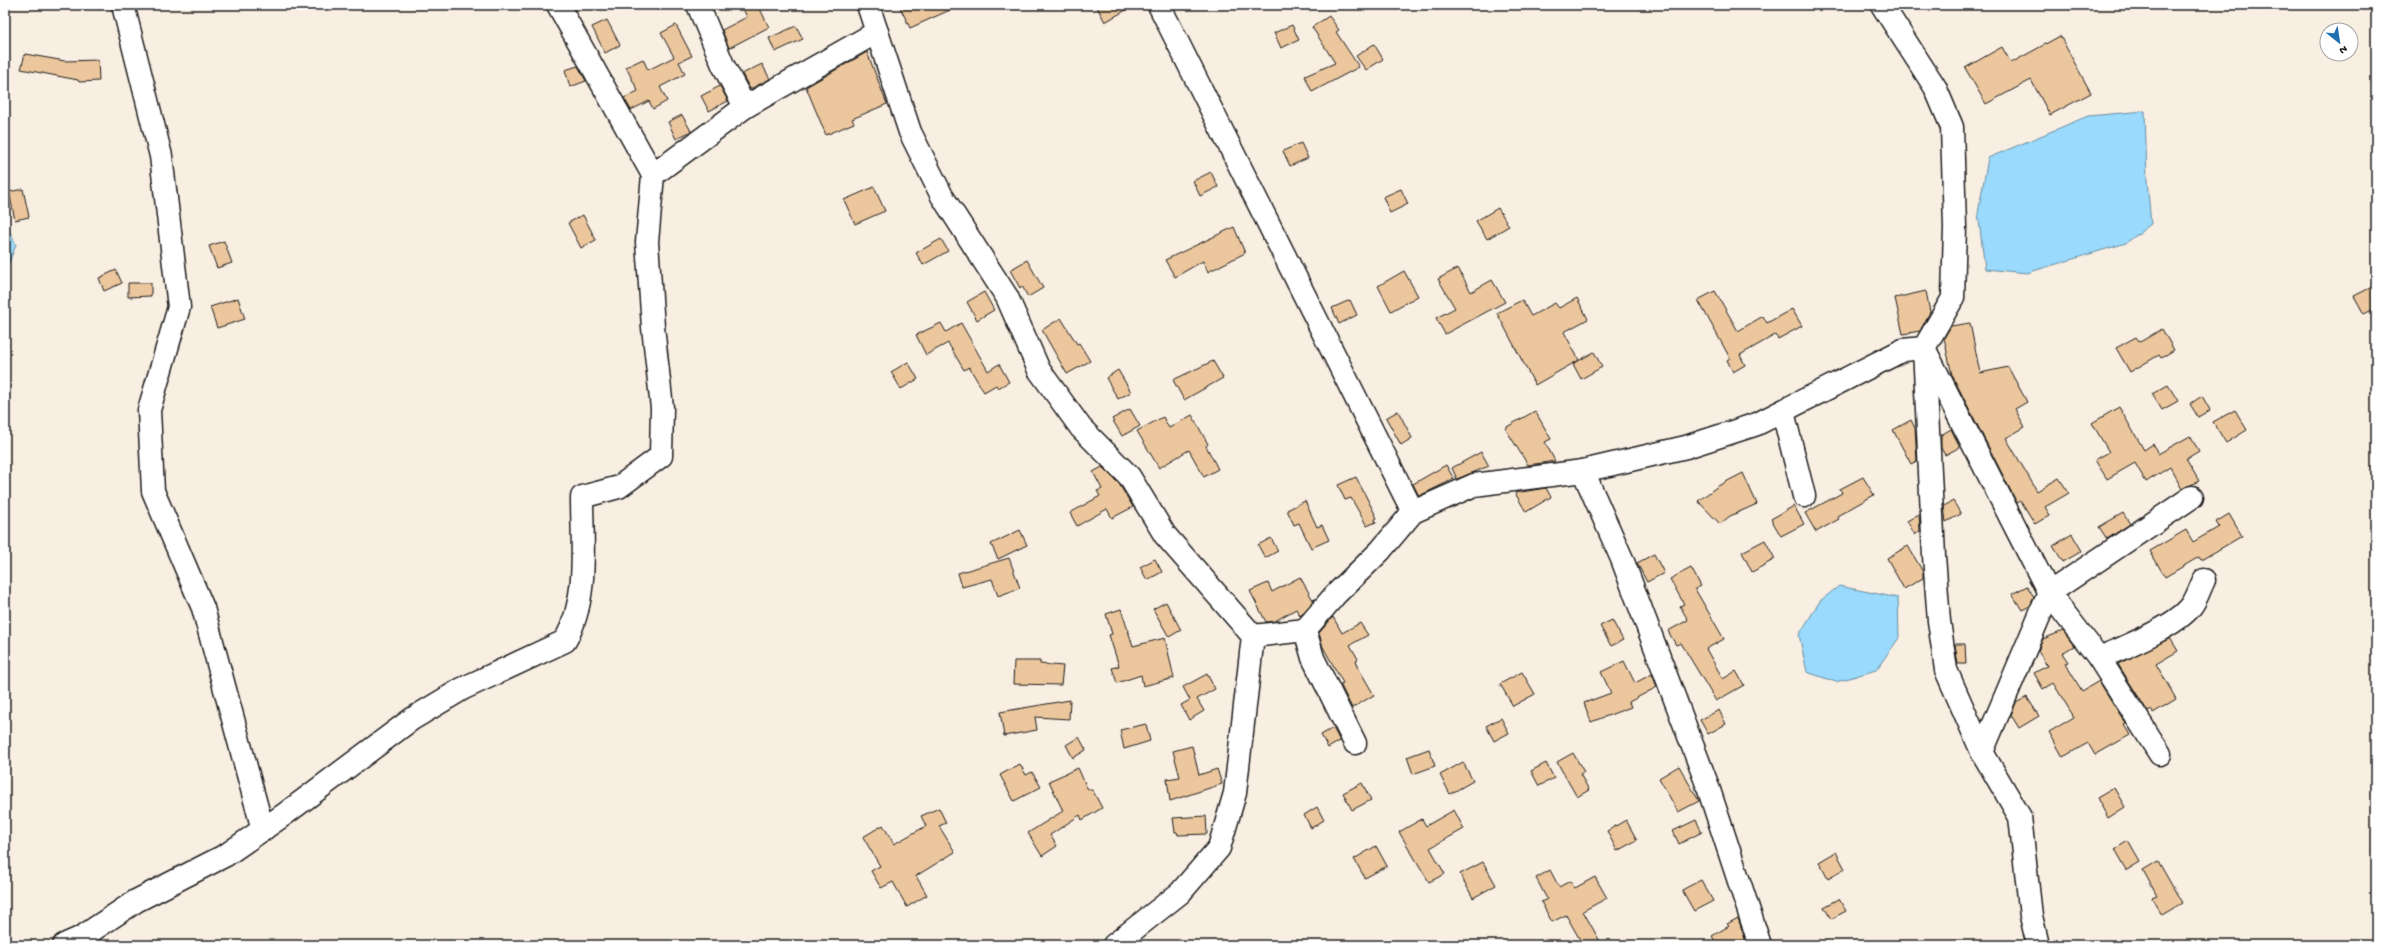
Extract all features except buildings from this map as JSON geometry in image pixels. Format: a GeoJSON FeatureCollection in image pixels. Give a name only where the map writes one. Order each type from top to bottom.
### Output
{"type":"FeatureCollection","features":[{"type":"Feature","properties":{"kind":"street"},"geometry":{"type":"LineString","coordinates":[[123,5],[161,156],[179,307],[149,410],[153,491],[203,608],[263,830]]}},
{"type":"Feature","properties":{"kind":"street"},"geometry":{"type":"LineString","coordinates":[[64,945],[82,937],[136,901],[226,856],[412,719],[462,689],[565,641],[574,625],[582,579],[582,497],[619,487],[661,456],[662,408],[653,327],[647,242],[653,176],[558,5]]}},
{"type":"Feature","properties":{"kind":"street"},"geometry":{"type":"LineString","coordinates":[[698,5],[722,65],[745,107]]}},
{"type":"Feature","properties":{"kind":"street"},"geometry":{"type":"LineString","coordinates":[[868,5],[910,132],[942,196],[1006,297],[1039,370],[1081,428],[1129,476],[1165,535],[1253,636],[1236,793],[1219,848],[1180,893],[1114,945]]}},
{"type":"Feature","properties":{"kind":"street"},"geometry":{"type":"LineString","coordinates":[[1159,5],[1413,512]]}},
{"type":"Feature","properties":{"kind":"street"},"geometry":{"type":"LineString","coordinates":[[1882,5],[1935,87],[1952,127],[1955,227],[1953,298],[1924,348],[1939,621],[1946,670],[1982,752],[2020,816],[2031,916],[2038,945]]}},
{"type":"Feature","properties":{"kind":"street"},"geometry":{"type":"LineString","coordinates":[[653,176],[745,107],[877,32]]}},
{"type":"Feature","properties":{"kind":"street"},"geometry":{"type":"LineString","coordinates":[[1253,636],[1305,630],[1335,595],[1380,551],[1413,512],[1474,485],[1583,471],[1686,447],[1757,424],[1903,350],[1924,348]]}},
{"type":"Feature","properties":{"kind":"street"},"geometry":{"type":"LineString","coordinates":[[1924,348],[2049,592],[2099,658],[2160,754]]}},
{"type":"Feature","properties":{"kind":"street"},"geometry":{"type":"LineString","coordinates":[[1783,412],[1804,496]]}},
{"type":"Feature","properties":{"kind":"street"},"geometry":{"type":"LineString","coordinates":[[1583,471],[1622,559],[1701,769],[1760,945]]}},
{"type":"Feature","properties":{"kind":"street"},"geometry":{"type":"LineString","coordinates":[[1982,752],[2049,592],[2192,497]]}},
{"type":"Feature","properties":{"kind":"street"},"geometry":{"type":"LineString","coordinates":[[2099,658],[2147,636],[2170,623],[2192,606],[2204,580]]}},
{"type":"Feature","properties":{"kind":"street"},"geometry":{"type":"LineString","coordinates":[[1305,630],[1313,658],[1355,743]]}},
{"type":"Feature","properties":{"kind":"water"},"geometry":{"type":"Polygon","coordinates":[[[2145,111],[2147,180],[2151,224],[2126,243],[2027,273],[1985,269],[1978,213],[1988,158],[2088,116],[2145,111]]]}},
{"type":"Feature","properties":{"kind":"water"},"geometry":{"type":"Polygon","coordinates":[[[5,222],[16,245],[5,272],[5,222]]]}},
{"type":"Feature","properties":{"kind":"water"},"geometry":{"type":"Polygon","coordinates":[[[1839,586],[1898,598],[1899,638],[1876,670],[1836,682],[1807,672],[1799,635],[1820,601],[1839,586]]]}}]}
